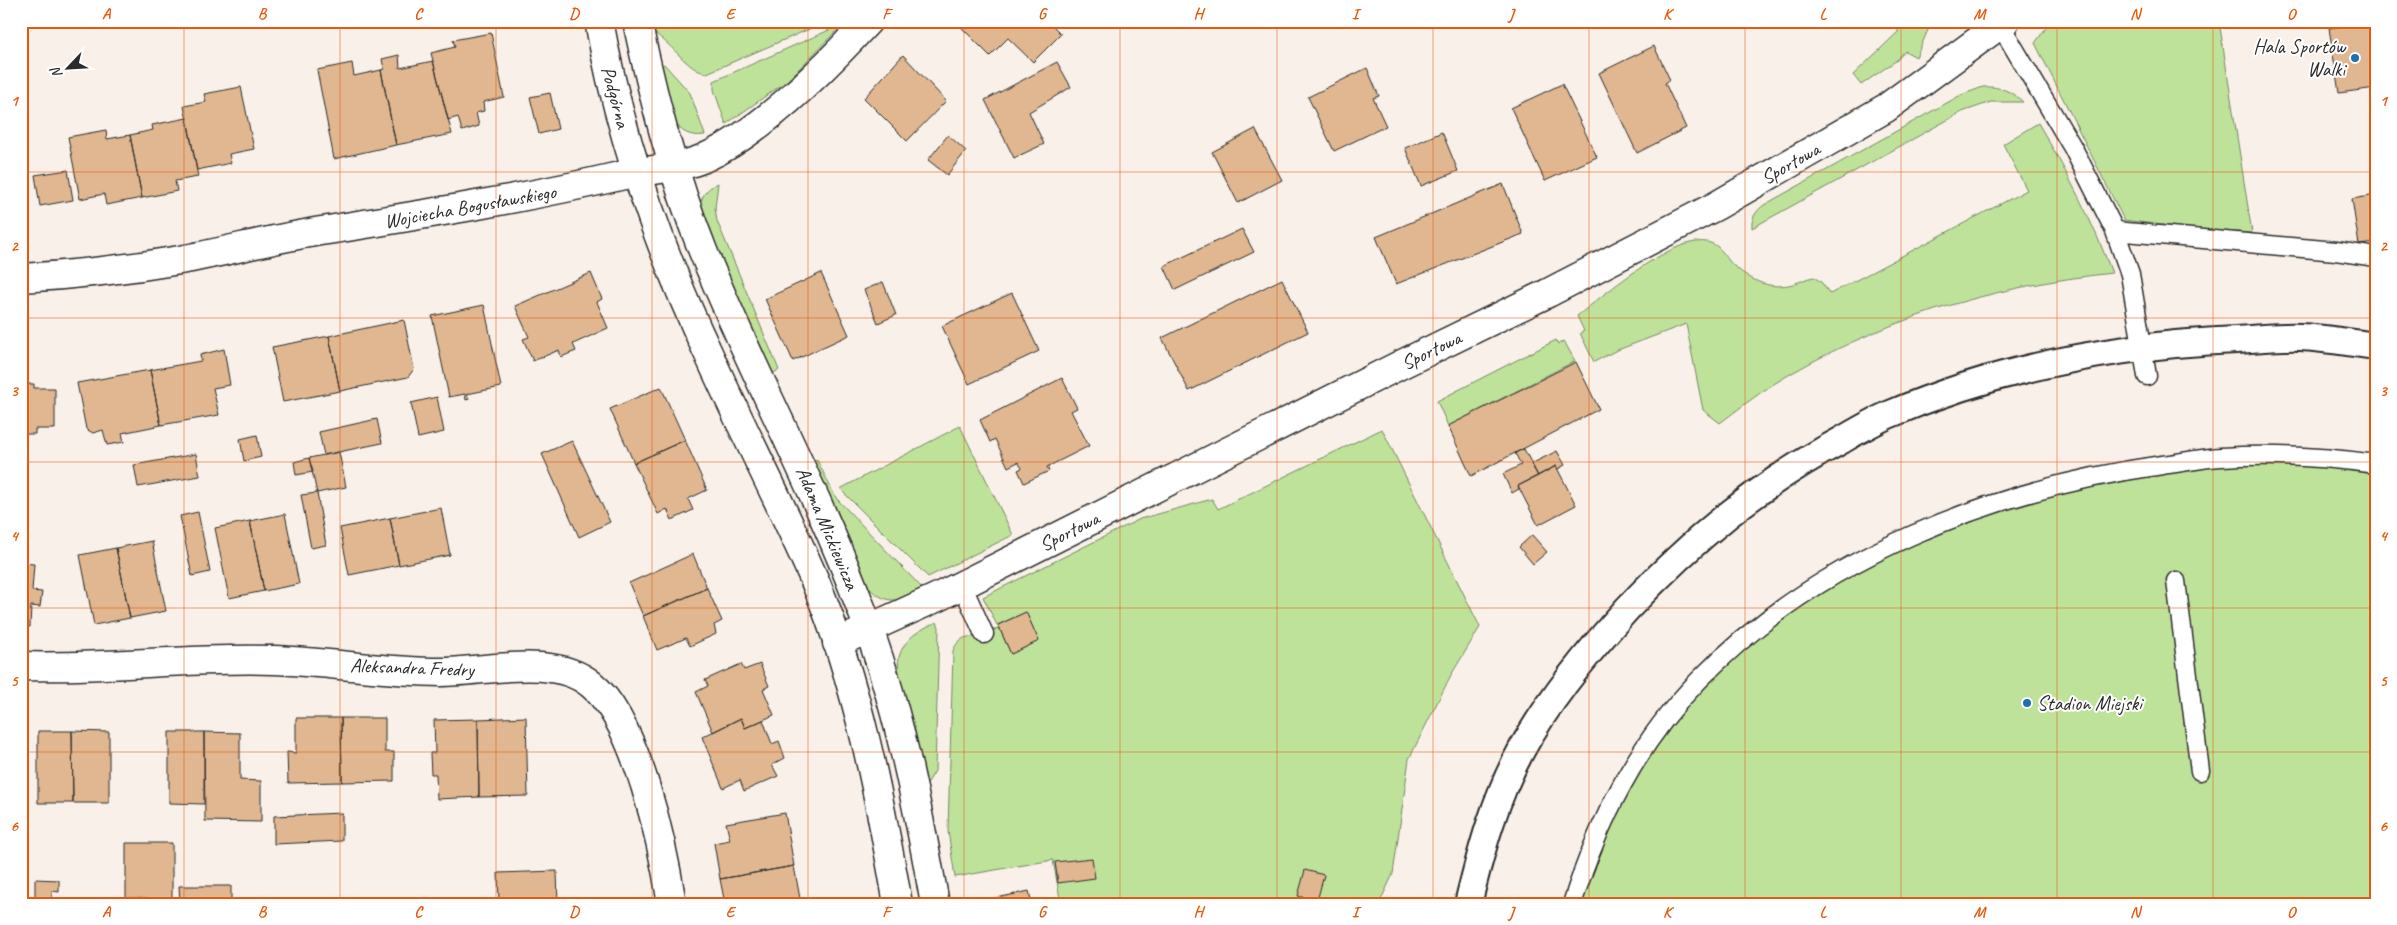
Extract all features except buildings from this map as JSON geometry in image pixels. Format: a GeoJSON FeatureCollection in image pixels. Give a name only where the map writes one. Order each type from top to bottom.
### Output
{"type":"FeatureCollection","features":[{"type":"Feature","properties":{"kind":"street","name":"Podgórna"},"geometry":{"type":"LineString","coordinates":[[599,21],[606,58],[636,172]]}},
{"type":"Feature","properties":{"kind":"street","name":"Podgórna"},"geometry":{"type":"LineString","coordinates":[[637,21],[656,108],[673,167]]}},
{"type":"Feature","properties":{"kind":"street","name":"Wojciecha Bogusławskiego"},"geometry":{"type":"LineString","coordinates":[[21,278],[74,275],[182,259],[287,236],[577,187],[636,172],[673,167],[702,159],[722,149],[783,104],[868,21]]}},
{"type":"Feature","properties":{"kind":"street","name":"Sportowa"},"geometry":{"type":"LineString","coordinates":[[837,643],[962,585],[1400,365],[1548,293],[1716,206],[1886,108],[2001,23]]}},
{"type":"Feature","properties":{"kind":"street","name":"Adama Mickiewicza"},"geometry":{"type":"LineString","coordinates":[[673,167],[726,306],[841,554],[869,628],[904,745],[935,904]]}},
{"type":"Feature","properties":{"kind":"street","name":"Adama Mickiewicza"},"geometry":{"type":"LineString","coordinates":[[636,172],[655,226],[695,324],[815,582],[837,643],[853,696],[880,803],[898,904]]}},
{"type":"Feature","properties":{"kind":"street"},"geometry":{"type":"LineString","coordinates":[[1468,904],[1483,845],[1497,803],[1522,750],[1555,698],[1604,635],[1648,587],[1731,510],[1814,455],[1887,415],[1964,387],[2043,365],[2142,346],[2300,337],[2376,346]]}},
{"type":"Feature","properties":{"kind":"street","name":"Aleksandra Fredry"},"geometry":{"type":"LineString","coordinates":[[21,666],[273,660],[441,672],[529,667],[562,670],[590,683],[608,700],[618,721],[648,793],[672,904]]}},
{"type":"Feature","properties":{"kind":"lane"},"geometry":{"type":"LineString","coordinates":[[2001,23],[2072,148],[2115,231],[2130,274],[2147,376]]}},
{"type":"Feature","properties":{"kind":"lane"},"geometry":{"type":"LineString","coordinates":[[2115,231],[2336,251],[2376,257]]}},
{"type":"Feature","properties":{"kind":"lane"},"geometry":{"type":"LineString","coordinates":[[1572,904],[1590,850],[1622,783],[1660,727],[1687,694],[1739,642],[1785,606],[1861,561],[1905,538],[1992,503],[2046,487],[2121,471],[2222,457],[2346,460],[2376,464]]}},
{"type":"Feature","properties":{"kind":"lane"},"geometry":{"type":"LineString","coordinates":[[2176,581],[2200,771]]}},
{"type":"Feature","properties":{"kind":"lane"},"geometry":{"type":"LineString","coordinates":[[962,585],[984,634]]}},
{"type":"Feature","properties":{"kind":"green space"},"geometry":{"type":"Polygon","coordinates":[[[648,21],[828,21],[707,73],[693,68],[664,41],[650,31],[648,21]]]}},
{"type":"Feature","properties":{"kind":"green space"},"geometry":{"type":"Polygon","coordinates":[[[1899,21],[1932,21],[1916,57],[1905,51],[1897,60],[1861,85],[1853,75],[1898,32],[1899,21]]]}},
{"type":"Feature","properties":{"kind":"green space"},"geometry":{"type":"Polygon","coordinates":[[[2051,21],[2219,21],[2252,233],[2193,229],[2124,220],[2035,43],[2051,21]]]}},
{"type":"Feature","properties":{"kind":"green space"},"geometry":{"type":"Polygon","coordinates":[[[836,27],[838,29],[787,81],[726,124],[714,90],[714,81],[836,27]]]}},
{"type":"Feature","properties":{"kind":"green space"},"geometry":{"type":"Polygon","coordinates":[[[664,64],[690,93],[705,135],[692,135],[683,131],[670,114],[659,68],[664,64]]]}},
{"type":"Feature","properties":{"kind":"green space"},"geometry":{"type":"Polygon","coordinates":[[[1983,87],[2005,90],[2023,102],[1991,102],[1962,112],[1752,228],[1752,221],[1755,215],[1764,205],[1961,95],[1983,87]]]}},
{"type":"Feature","properties":{"kind":"green space"},"geometry":{"type":"Polygon","coordinates":[[[2038,123],[2078,196],[2112,273],[2067,279],[1979,297],[1893,325],[1811,362],[1772,385],[1720,423],[1703,410],[1686,324],[1615,351],[1594,362],[1580,333],[1584,331],[1577,316],[1642,266],[1662,254],[1681,246],[1699,242],[1713,244],[1719,248],[1734,266],[1747,276],[1761,283],[1784,286],[1814,277],[1821,282],[1830,294],[2027,190],[2003,144],[2038,123]]]}},
{"type":"Feature","properties":{"kind":"green space"},"geometry":{"type":"Polygon","coordinates":[[[718,183],[715,208],[717,221],[779,370],[770,375],[699,212],[704,195],[709,188],[718,183]]]}},
{"type":"Feature","properties":{"kind":"green space"},"geometry":{"type":"Polygon","coordinates":[[[1556,340],[1558,344],[1564,341],[1575,361],[1448,426],[1437,401],[1556,340]]]}},
{"type":"Feature","properties":{"kind":"green space"},"geometry":{"type":"Polygon","coordinates":[[[960,426],[1013,535],[928,577],[840,489],[960,426]]]}},
{"type":"Feature","properties":{"kind":"green space"},"geometry":{"type":"Polygon","coordinates":[[[1382,429],[1480,627],[1451,675],[1409,759],[1393,874],[1379,904],[1061,904],[1053,860],[955,877],[948,831],[953,651],[957,644],[966,637],[977,638],[999,628],[1011,654],[1039,641],[1026,612],[997,625],[983,597],[1140,519],[1212,499],[1218,509],[1382,429]]]}},
{"type":"Feature","properties":{"kind":"green space","name":"Stadion Miejski"},"geometry":{"type":"Polygon","coordinates":[[[2220,457],[2376,464],[2376,904],[1575,904],[1590,850],[1659,727],[1785,606],[1992,503],[2220,457]]]}},
{"type":"Feature","properties":{"kind":"green space"},"geometry":{"type":"Polygon","coordinates":[[[817,460],[836,498],[924,590],[902,599],[889,600],[876,594],[869,588],[811,463],[817,460]]]}},
{"type":"Feature","properties":{"kind":"green space"},"geometry":{"type":"Polygon","coordinates":[[[937,622],[939,627],[935,771],[927,784],[924,782],[912,737],[898,667],[901,650],[909,639],[919,631],[937,622]]]}},
{"type":"Feature","properties":{"kind":"place","name":"Hala Sportów Walki"},"geometry":{"type":"Point","coordinates":[2355,58]}},
{"type":"Feature","properties":{"kind":"place","name":"Stadion Miejski"},"geometry":{"type":"Point","coordinates":[2027,703]}}]}
